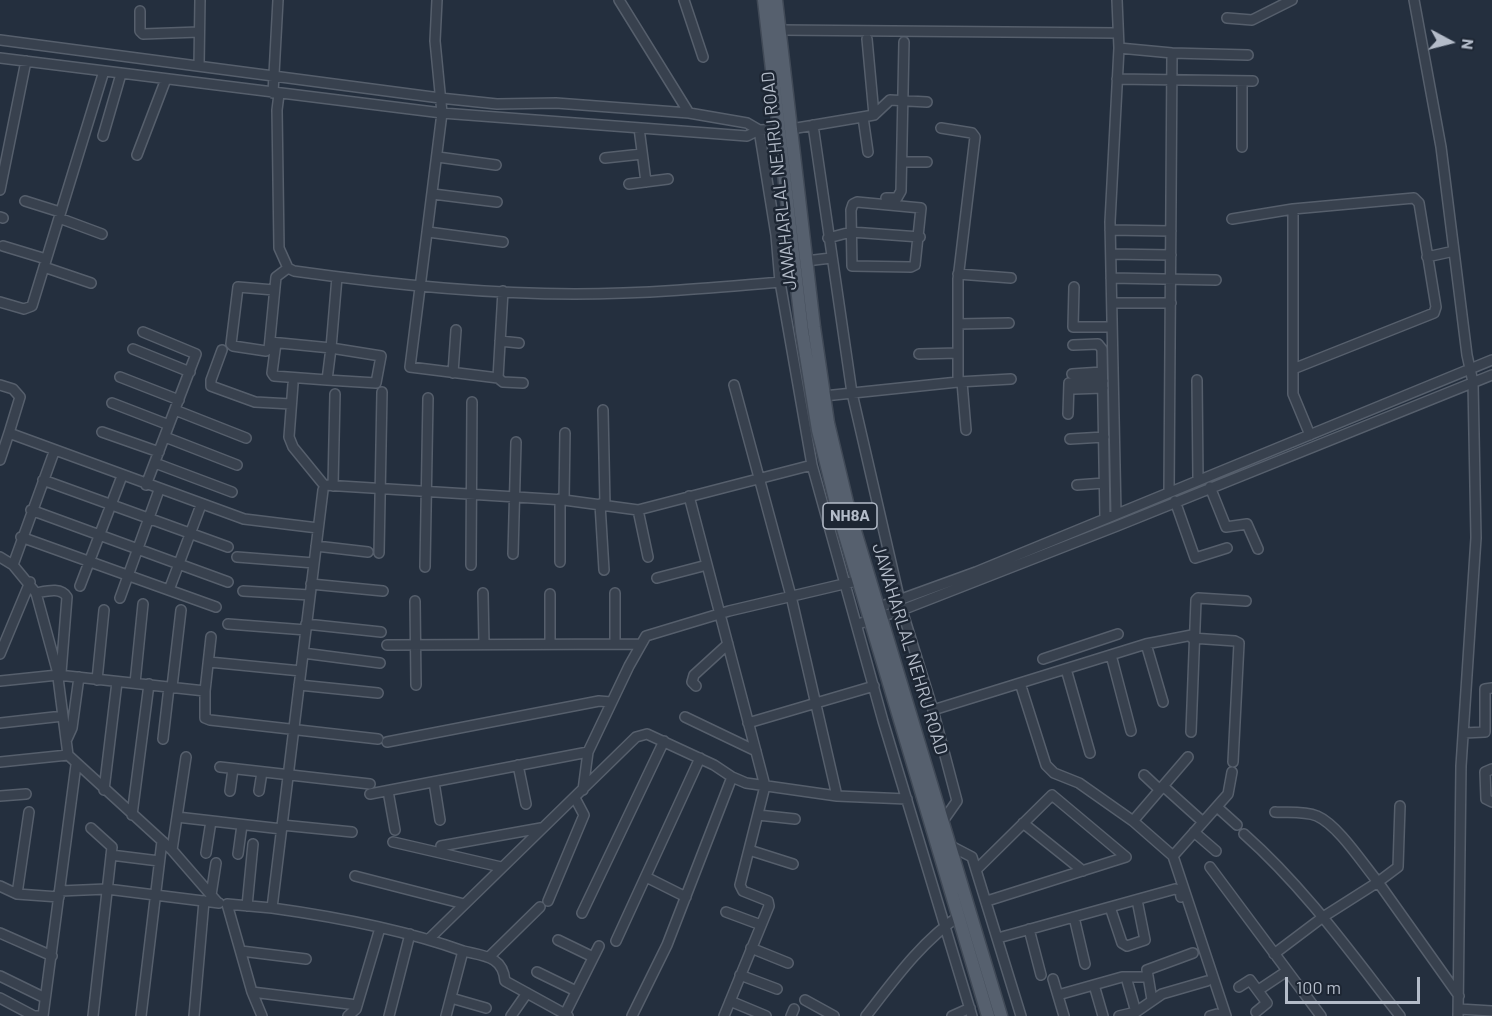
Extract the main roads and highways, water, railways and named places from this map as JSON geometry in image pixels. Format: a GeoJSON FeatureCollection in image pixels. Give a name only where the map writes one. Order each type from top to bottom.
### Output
{"type":"FeatureCollection","features":[{"type":"Feature","properties":{"kind":"main road","name":"JAWAHARLAL NEHRU ROAD"},"geometry":{"type":"LineString","coordinates":[[764,0],[806,261],[824,396],[849,511],[875,614],[988,1016]]}},
{"type":"Feature","properties":{"kind":"main road","name":"JAWAHARLAL NEHRU ROAD"},"geometry":{"type":"LineString","coordinates":[[776,0],[802,331],[818,430],[853,581],[875,614],[943,821],[1001,1016]]}}]}
